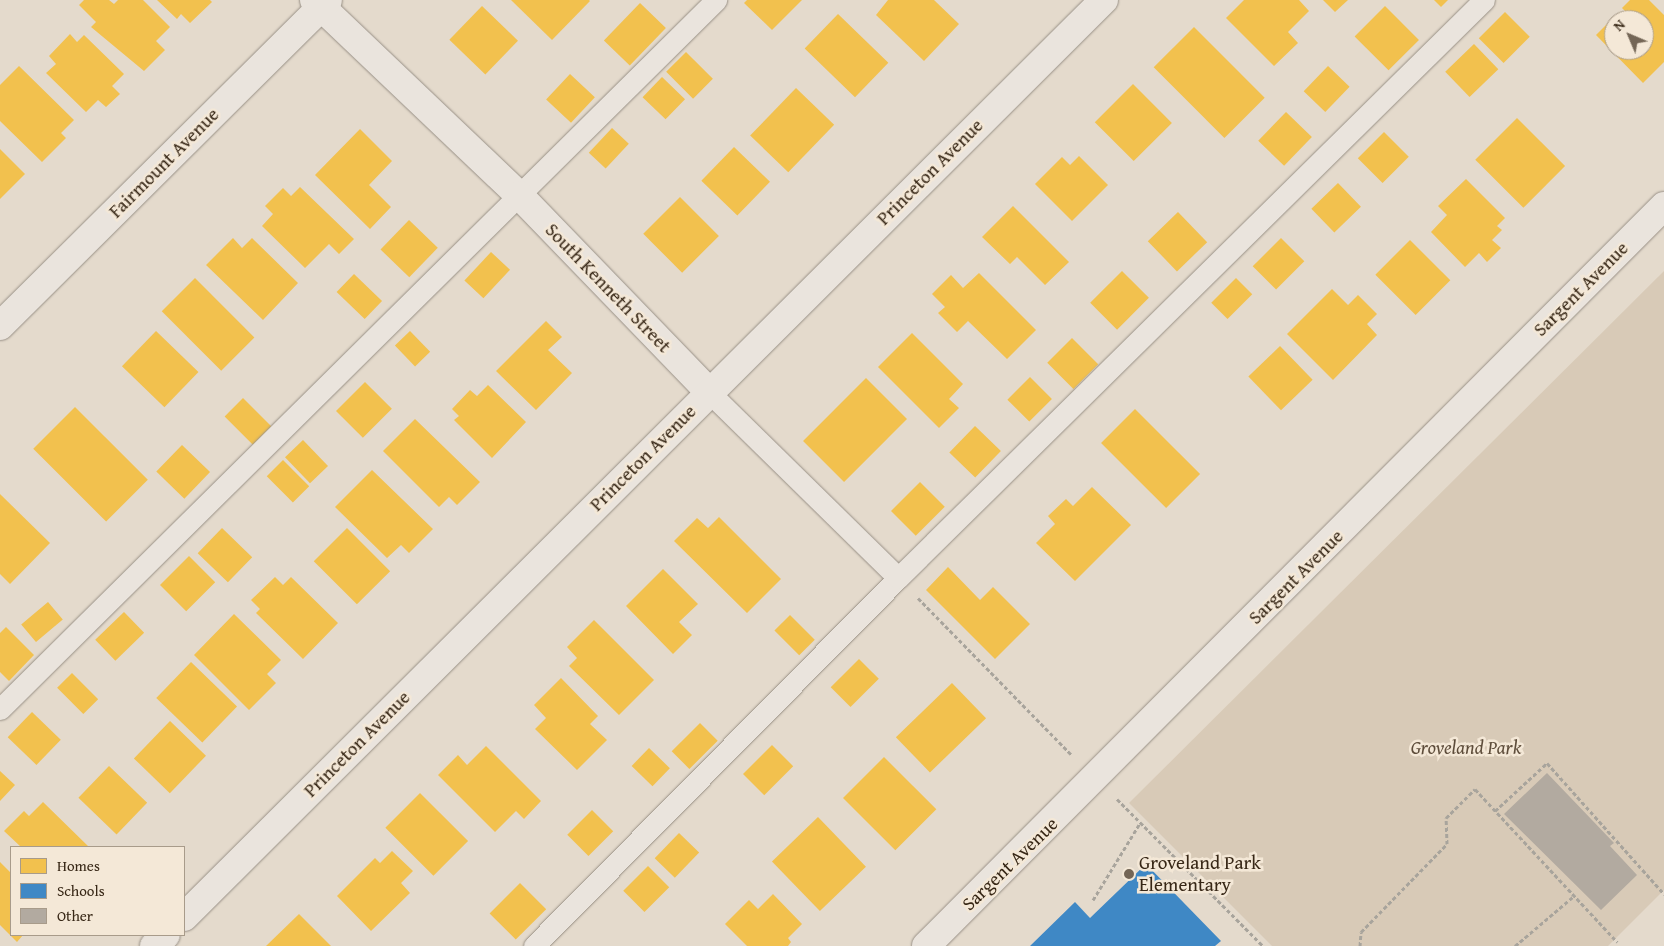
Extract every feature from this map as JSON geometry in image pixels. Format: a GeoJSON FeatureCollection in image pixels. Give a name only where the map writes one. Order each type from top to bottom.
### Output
{"type":"FeatureCollection","features":[{"type":"Feature","properties":{"kind":"street","name":"Princeton Avenue"},"geometry":{"type":"LineString","coordinates":[[185,916],[1104,0]]}},
{"type":"Feature","properties":{"kind":"street","name":"South Kenneth Street"},"geometry":{"type":"LineString","coordinates":[[321,2],[519,195],[709,392]]}},
{"type":"Feature","properties":{"kind":"street","name":"Fairmount Avenue"},"geometry":{"type":"LineString","coordinates":[[0,326],[321,2]]}},
{"type":"Feature","properties":{"kind":"street","name":"Sargent Avenue"},"geometry":{"type":"LineString","coordinates":[[926,946],[1664,206]]}},
{"type":"Feature","properties":{"kind":"street"},"geometry":{"type":"LineString","coordinates":[[154,946],[165,936]]}},
{"type":"Feature","properties":{"kind":"lane"},"geometry":{"type":"LineString","coordinates":[[0,709],[716,0]]}},
{"type":"Feature","properties":{"kind":"lane"},"geometry":{"type":"LineString","coordinates":[[534,946],[898,578],[1484,0]]}},
{"type":"Feature","properties":{"kind":"lane","name":"South Kenneth Street"},"geometry":{"type":"LineString","coordinates":[[709,392],[898,578]]}},
{"type":"Feature","properties":{"kind":"path"},"geometry":{"type":"LineString","coordinates":[[898,578],[1071,754]]}},
{"type":"Feature","properties":{"kind":"path"},"geometry":{"type":"LineString","coordinates":[[1495,812],[1547,763],[1664,894]]}},
{"type":"Feature","properties":{"kind":"path"},"geometry":{"type":"LineString","coordinates":[[1360,946],[1361,932],[1448,844],[1446,818],[1475,789],[1617,942]]}},
{"type":"Feature","properties":{"kind":"path"},"geometry":{"type":"LineString","coordinates":[[1120,804],[1263,946]]}},
{"type":"Feature","properties":{"kind":"path"},"geometry":{"type":"LineString","coordinates":[[1093,900],[1140,823]]}},
{"type":"Feature","properties":{"kind":"path"},"geometry":{"type":"LineString","coordinates":[[1515,946],[1574,896]]}},
{"type":"Feature","properties":{"kind":"green space","name":"Groveland Park"},"geometry":{"type":"Polygon","coordinates":[[[1664,271],[1664,890],[1608,946],[1272,946],[1129,803],[1664,271]]]}},
{"type":"Feature","properties":{"kind":"building: Homes"},"geometry":{"type":"Polygon","coordinates":[[[84,0],[109,0],[114,4],[118,0],[143,0],[170,27],[156,41],[165,50],[144,71],[91,27],[96,22],[79,5],[84,0]]]}},
{"type":"Feature","properties":{"kind":"building: Homes"},"geometry":{"type":"Polygon","coordinates":[[[157,0],[210,0],[212,2],[190,23],[181,14],[177,19],[157,0]]]}},
{"type":"Feature","properties":{"kind":"building: Homes"},"geometry":{"type":"Polygon","coordinates":[[[511,0],[589,0],[590,1],[552,40],[511,0]]]}},
{"type":"Feature","properties":{"kind":"building: Homes"},"geometry":{"type":"Polygon","coordinates":[[[747,0],[802,0],[772,30],[744,3],[747,0]]]}},
{"type":"Feature","properties":{"kind":"building: Homes"},"geometry":{"type":"Polygon","coordinates":[[[888,0],[934,0],[959,24],[924,61],[876,15],[888,0]]]}},
{"type":"Feature","properties":{"kind":"building: Homes"},"geometry":{"type":"Polygon","coordinates":[[[1244,0],[1299,0],[1309,11],[1288,32],[1298,43],[1274,66],[1226,18],[1244,0]]]}},
{"type":"Feature","properties":{"kind":"building: Homes"},"geometry":{"type":"Polygon","coordinates":[[[1323,0],[1348,0],[1335,12],[1323,0]]]}},
{"type":"Feature","properties":{"kind":"building: Homes"},"geometry":{"type":"Polygon","coordinates":[[[1434,0],[1448,0],[1441,7],[1434,0]]]}},
{"type":"Feature","properties":{"kind":"building: Homes"},"geometry":{"type":"Polygon","coordinates":[[[1630,0],[1649,0],[1664,15],[1664,62],[1643,83],[1620,60],[1654,60],[1654,10],[1624,10],[1622,8],[1630,0]]]}},
{"type":"Feature","properties":{"kind":"building: Homes"},"geometry":{"type":"Polygon","coordinates":[[[640,3],[666,28],[630,65],[604,40],[640,3]]]}},
{"type":"Feature","properties":{"kind":"building: Homes"},"geometry":{"type":"Polygon","coordinates":[[[482,6],[518,41],[485,75],[449,40],[482,6]]]}},
{"type":"Feature","properties":{"kind":"building: Homes"},"geometry":{"type":"Polygon","coordinates":[[[1385,6],[1419,40],[1389,70],[1355,36],[1385,6]]]}},
{"type":"Feature","properties":{"kind":"building: Homes"},"geometry":{"type":"Polygon","coordinates":[[[1505,12],[1530,37],[1504,63],[1479,38],[1505,12]]]}},
{"type":"Feature","properties":{"kind":"building: Homes"},"geometry":{"type":"Polygon","coordinates":[[[838,14],[888,63],[855,97],[805,49],[838,14]]]}},
{"type":"Feature","properties":{"kind":"building: Homes"},"geometry":{"type":"Polygon","coordinates":[[[1194,27],[1265,98],[1224,138],[1154,67],[1194,27]]]}},
{"type":"Feature","properties":{"kind":"building: Homes"},"geometry":{"type":"Polygon","coordinates":[[[1604,27],[1604,43],[1596,35],[1604,27]]]}},
{"type":"Feature","properties":{"kind":"building: Homes"},"geometry":{"type":"Polygon","coordinates":[[[70,34],[77,42],[84,35],[124,74],[112,86],[120,94],[106,107],[98,100],[86,112],[46,73],[56,64],[49,56],[70,34]]]}},
{"type":"Feature","properties":{"kind":"building: Homes"},"geometry":{"type":"Polygon","coordinates":[[[1474,44],[1498,69],[1470,97],[1445,72],[1474,44]]]}},
{"type":"Feature","properties":{"kind":"building: Homes"},"geometry":{"type":"Polygon","coordinates":[[[686,52],[713,79],[693,99],[666,72],[686,52]]]}},
{"type":"Feature","properties":{"kind":"building: Homes"},"geometry":{"type":"Polygon","coordinates":[[[19,66],[74,120],[61,133],[66,138],[42,162],[0,121],[0,85],[19,66]]]}},
{"type":"Feature","properties":{"kind":"building: Homes"},"geometry":{"type":"Polygon","coordinates":[[[1328,66],[1350,87],[1325,112],[1304,91],[1328,66]]]}},
{"type":"Feature","properties":{"kind":"building: Homes"},"geometry":{"type":"Polygon","coordinates":[[[570,74],[595,97],[571,123],[546,100],[570,74]]]}},
{"type":"Feature","properties":{"kind":"building: Homes"},"geometry":{"type":"Polygon","coordinates":[[[662,77],[685,99],[666,119],[643,97],[662,77]]]}},
{"type":"Feature","properties":{"kind":"building: Homes"},"geometry":{"type":"Polygon","coordinates":[[[1133,84],[1172,123],[1134,161],[1095,122],[1133,84]]]}},
{"type":"Feature","properties":{"kind":"building: Homes"},"geometry":{"type":"Polygon","coordinates":[[[796,88],[834,125],[788,172],[750,135],[796,88]]]}},
{"type":"Feature","properties":{"kind":"building: Homes"},"geometry":{"type":"Polygon","coordinates":[[[1286,112],[1312,137],[1284,166],[1258,141],[1286,112]]]}},
{"type":"Feature","properties":{"kind":"building: Homes"},"geometry":{"type":"Polygon","coordinates":[[[1517,118],[1565,166],[1523,208],[1475,160],[1517,118]]]}},
{"type":"Feature","properties":{"kind":"building: Homes"},"geometry":{"type":"Polygon","coordinates":[[[612,128],[629,144],[606,169],[589,153],[612,128]]]}},
{"type":"Feature","properties":{"kind":"building: Homes"},"geometry":{"type":"Polygon","coordinates":[[[360,129],[392,161],[369,185],[391,207],[370,229],[315,175],[360,129]]]}},
{"type":"Feature","properties":{"kind":"building: Homes"},"geometry":{"type":"Polygon","coordinates":[[[1384,132],[1409,157],[1383,183],[1358,158],[1384,132]]]}},
{"type":"Feature","properties":{"kind":"building: Homes"},"geometry":{"type":"Polygon","coordinates":[[[734,147],[770,182],[737,216],[701,181],[734,147]]]}},
{"type":"Feature","properties":{"kind":"building: Homes"},"geometry":{"type":"Polygon","coordinates":[[[0,149],[25,174],[0,199],[0,149]]]}},
{"type":"Feature","properties":{"kind":"building: Homes"},"geometry":{"type":"Polygon","coordinates":[[[1079,156],[1108,185],[1072,221],[1035,184],[1062,157],[1070,165],[1079,156]]]}},
{"type":"Feature","properties":{"kind":"building: Homes"},"geometry":{"type":"Polygon","coordinates":[[[1466,179],[1505,218],[1497,226],[1502,230],[1492,240],[1501,248],[1487,262],[1479,253],[1465,267],[1431,232],[1447,215],[1438,206],[1466,179]]]}},
{"type":"Feature","properties":{"kind":"building: Homes"},"geometry":{"type":"Polygon","coordinates":[[[1338,183],[1361,207],[1334,232],[1311,209],[1338,183]]]}},
{"type":"Feature","properties":{"kind":"building: Homes"},"geometry":{"type":"Polygon","coordinates":[[[300,187],[354,239],[339,254],[329,244],[305,268],[262,226],[273,214],[265,206],[283,188],[291,196],[300,187]]]}},
{"type":"Feature","properties":{"kind":"building: Homes"},"geometry":{"type":"Polygon","coordinates":[[[680,197],[719,236],[682,273],[643,234],[680,197]]]}},
{"type":"Feature","properties":{"kind":"building: Homes"},"geometry":{"type":"Polygon","coordinates":[[[1013,206],[1069,262],[1045,285],[1017,257],[1010,264],[982,237],[1013,206]]]}},
{"type":"Feature","properties":{"kind":"building: Homes"},"geometry":{"type":"Polygon","coordinates":[[[1178,212],[1207,242],[1177,271],[1148,241],[1178,212]]]}},
{"type":"Feature","properties":{"kind":"building: Homes"},"geometry":{"type":"Polygon","coordinates":[[[409,220],[438,248],[409,277],[381,249],[409,220]]]}},
{"type":"Feature","properties":{"kind":"building: Homes"},"geometry":{"type":"Polygon","coordinates":[[[233,238],[242,248],[252,238],[298,283],[263,320],[206,265],[233,238]]]}},
{"type":"Feature","properties":{"kind":"building: Homes"},"geometry":{"type":"Polygon","coordinates":[[[1281,238],[1304,261],[1276,290],[1253,266],[1281,238]]]}},
{"type":"Feature","properties":{"kind":"building: Homes"},"geometry":{"type":"Polygon","coordinates":[[[1410,240],[1450,280],[1416,315],[1375,275],[1410,240]]]}},
{"type":"Feature","properties":{"kind":"building: Homes"},"geometry":{"type":"Polygon","coordinates":[[[491,252],[510,270],[483,298],[464,281],[491,252]]]}},
{"type":"Feature","properties":{"kind":"building: Homes"},"geometry":{"type":"Polygon","coordinates":[[[1122,271],[1149,298],[1117,330],[1090,303],[1122,271]]]}},
{"type":"Feature","properties":{"kind":"building: Homes"},"geometry":{"type":"Polygon","coordinates":[[[979,273],[1036,330],[1007,359],[968,321],[957,332],[938,313],[945,307],[932,294],[951,275],[963,288],[979,273]]]}},
{"type":"Feature","properties":{"kind":"building: Homes"},"geometry":{"type":"Polygon","coordinates":[[[354,274],[382,301],[365,319],[337,292],[354,274]]]}},
{"type":"Feature","properties":{"kind":"building: Homes"},"geometry":{"type":"Polygon","coordinates":[[[195,278],[254,337],[221,371],[162,311],[195,278]]]}},
{"type":"Feature","properties":{"kind":"building: Homes"},"geometry":{"type":"Polygon","coordinates":[[[1236,278],[1252,294],[1228,319],[1211,303],[1236,278]]]}},
{"type":"Feature","properties":{"kind":"building: Homes"},"geometry":{"type":"Polygon","coordinates":[[[1332,289],[1348,305],[1358,295],[1377,314],[1367,324],[1377,335],[1333,380],[1287,334],[1332,289]]]}},
{"type":"Feature","properties":{"kind":"building: Homes"},"geometry":{"type":"Polygon","coordinates":[[[546,321],[562,337],[548,350],[572,373],[536,410],[496,371],[546,321]]]}},
{"type":"Feature","properties":{"kind":"building: Homes"},"geometry":{"type":"Polygon","coordinates":[[[156,331],[198,372],[164,407],[122,366],[156,331]]]}},
{"type":"Feature","properties":{"kind":"building: Homes"},"geometry":{"type":"Polygon","coordinates":[[[410,331],[430,352],[415,366],[395,346],[410,331]]]}},
{"type":"Feature","properties":{"kind":"building: Homes"},"geometry":{"type":"Polygon","coordinates":[[[912,333],[963,384],[949,399],[959,408],[939,428],[878,367],[912,333]]]}},
{"type":"Feature","properties":{"kind":"building: Homes"},"geometry":{"type":"Polygon","coordinates":[[[1072,338],[1098,364],[1073,389],[1047,363],[1072,338]]]}},
{"type":"Feature","properties":{"kind":"building: Homes"},"geometry":{"type":"Polygon","coordinates":[[[1280,346],[1313,380],[1281,410],[1248,377],[1280,346]]]}},
{"type":"Feature","properties":{"kind":"building: Homes"},"geometry":{"type":"Polygon","coordinates":[[[1030,377],[1052,399],[1029,422],[1007,400],[1030,377]]]}},
{"type":"Feature","properties":{"kind":"building: Homes"},"geometry":{"type":"Polygon","coordinates":[[[866,378],[907,419],[844,482],[803,441],[866,378]]]}},
{"type":"Feature","properties":{"kind":"building: Homes"},"geometry":{"type":"Polygon","coordinates":[[[365,382],[392,409],[363,438],[336,411],[365,382]]]}},
{"type":"Feature","properties":{"kind":"building: Homes"},"geometry":{"type":"Polygon","coordinates":[[[488,385],[526,422],[492,458],[454,420],[459,416],[452,409],[470,390],[477,396],[488,385]]]}},
{"type":"Feature","properties":{"kind":"building: Homes"},"geometry":{"type":"Polygon","coordinates":[[[243,398],[271,426],[253,445],[225,416],[243,398]]]}},
{"type":"Feature","properties":{"kind":"building: Homes"},"geometry":{"type":"Polygon","coordinates":[[[75,407],[148,480],[106,522],[33,449],[75,407]]]}},
{"type":"Feature","properties":{"kind":"building: Homes"},"geometry":{"type":"Polygon","coordinates":[[[1135,409],[1200,474],[1166,508],[1101,443],[1135,409]]]}},
{"type":"Feature","properties":{"kind":"building: Homes"},"geometry":{"type":"Polygon","coordinates":[[[415,419],[480,482],[457,505],[449,497],[439,507],[383,451],[415,419]]]}},
{"type":"Feature","properties":{"kind":"building: Homes"},"geometry":{"type":"Polygon","coordinates":[[[975,426],[1001,451],[975,478],[949,453],[975,426]]]}},
{"type":"Feature","properties":{"kind":"building: Homes"},"geometry":{"type":"Polygon","coordinates":[[[303,440],[328,466],[310,483],[285,457],[303,440]]]}},
{"type":"Feature","properties":{"kind":"building: Homes"},"geometry":{"type":"Polygon","coordinates":[[[182,445],[210,472],[184,499],[156,472],[182,445]]]}},
{"type":"Feature","properties":{"kind":"building: Homes"},"geometry":{"type":"Polygon","coordinates":[[[283,460],[309,486],[293,502],[267,476],[283,460]]]}},
{"type":"Feature","properties":{"kind":"building: Homes"},"geometry":{"type":"Polygon","coordinates":[[[372,470],[433,529],[409,553],[401,545],[387,558],[335,507],[372,470]]]}},
{"type":"Feature","properties":{"kind":"building: Homes"},"geometry":{"type":"Polygon","coordinates":[[[920,482],[945,507],[916,536],[891,511],[920,482]]]}},
{"type":"Feature","properties":{"kind":"building: Homes"},"geometry":{"type":"Polygon","coordinates":[[[1092,487],[1131,525],[1075,581],[1036,543],[1055,524],[1048,516],[1066,499],[1073,506],[1092,487]]]}},
{"type":"Feature","properties":{"kind":"building: Homes"},"geometry":{"type":"Polygon","coordinates":[[[0,494],[50,543],[10,584],[0,574],[0,494]]]}},
{"type":"Feature","properties":{"kind":"building: Homes"},"geometry":{"type":"Polygon","coordinates":[[[719,517],[781,579],[747,613],[674,541],[697,518],[708,528],[719,517]]]}},
{"type":"Feature","properties":{"kind":"building: Homes"},"geometry":{"type":"Polygon","coordinates":[[[222,528],[252,557],[228,582],[198,553],[222,528]]]}},
{"type":"Feature","properties":{"kind":"building: Homes"},"geometry":{"type":"Polygon","coordinates":[[[347,528],[390,571],[357,604],[314,561],[347,528]]]}},
{"type":"Feature","properties":{"kind":"building: Homes"},"geometry":{"type":"Polygon","coordinates":[[[189,556],[215,582],[186,611],[160,585],[189,556]]]}},
{"type":"Feature","properties":{"kind":"building: Homes"},"geometry":{"type":"Polygon","coordinates":[[[948,567],[980,600],[993,587],[1030,624],[995,659],[926,590],[948,567]]]}},
{"type":"Feature","properties":{"kind":"building: Homes"},"geometry":{"type":"Polygon","coordinates":[[[663,569],[698,604],[679,622],[692,635],[673,654],[626,606],[663,569]]]}},
{"type":"Feature","properties":{"kind":"building: Homes"},"geometry":{"type":"Polygon","coordinates":[[[275,577],[283,585],[291,577],[338,623],[303,659],[256,613],[260,609],[251,600],[275,577]]]}},
{"type":"Feature","properties":{"kind":"building: Homes"},"geometry":{"type":"Polygon","coordinates":[[[48,602],[63,620],[36,642],[21,624],[48,602]]]}},
{"type":"Feature","properties":{"kind":"building: Homes"},"geometry":{"type":"Polygon","coordinates":[[[124,612],[144,633],[115,661],[95,640],[124,612]]]}},
{"type":"Feature","properties":{"kind":"building: Homes"},"geometry":{"type":"Polygon","coordinates":[[[234,614],[281,660],[267,674],[276,683],[249,710],[194,655],[234,614]]]}},
{"type":"Feature","properties":{"kind":"building: Homes"},"geometry":{"type":"Polygon","coordinates":[[[790,615],[815,640],[799,655],[774,631],[790,615]]]}},
{"type":"Feature","properties":{"kind":"building: Homes"},"geometry":{"type":"Polygon","coordinates":[[[594,620],[654,680],[619,715],[569,666],[577,658],[567,647],[594,620]]]}},
{"type":"Feature","properties":{"kind":"building: Homes"},"geometry":{"type":"Polygon","coordinates":[[[6,627],[34,655],[9,681],[0,672],[0,633],[6,627]]]}},
{"type":"Feature","properties":{"kind":"building: Homes"},"geometry":{"type":"Polygon","coordinates":[[[859,659],[879,679],[851,707],[831,687],[859,659]]]}},
{"type":"Feature","properties":{"kind":"building: Homes"},"geometry":{"type":"Polygon","coordinates":[[[191,662],[237,706],[202,742],[156,698],[191,662]]]}},
{"type":"Feature","properties":{"kind":"building: Homes"},"geometry":{"type":"Polygon","coordinates":[[[72,673],[98,699],[83,714],[57,688],[72,673]]]}},
{"type":"Feature","properties":{"kind":"building: Homes"},"geometry":{"type":"Polygon","coordinates":[[[561,678],[598,716],[590,724],[607,740],[577,770],[535,729],[546,718],[534,705],[561,678]]]}},
{"type":"Feature","properties":{"kind":"building: Homes"},"geometry":{"type":"Polygon","coordinates":[[[952,683],[986,718],[930,772],[896,737],[952,683]]]}},
{"type":"Feature","properties":{"kind":"building: Homes"},"geometry":{"type":"Polygon","coordinates":[[[32,712],[61,740],[36,765],[8,737],[32,712]]]}},
{"type":"Feature","properties":{"kind":"building: Homes"},"geometry":{"type":"Polygon","coordinates":[[[170,721],[206,756],[170,793],[134,758],[170,721]]]}},
{"type":"Feature","properties":{"kind":"building: Homes"},"geometry":{"type":"Polygon","coordinates":[[[700,723],[718,741],[689,769],[672,751],[700,723]]]}},
{"type":"Feature","properties":{"kind":"building: Homes"},"geometry":{"type":"Polygon","coordinates":[[[772,745],[793,766],[764,795],[743,774],[772,745]]]}},
{"type":"Feature","properties":{"kind":"building: Homes"},"geometry":{"type":"Polygon","coordinates":[[[486,746],[541,801],[524,819],[516,811],[495,832],[438,775],[458,755],[467,765],[486,746]]]}},
{"type":"Feature","properties":{"kind":"building: Homes"},"geometry":{"type":"Polygon","coordinates":[[[649,748],[670,768],[652,786],[632,766],[649,748]]]}},
{"type":"Feature","properties":{"kind":"building: Homes"},"geometry":{"type":"Polygon","coordinates":[[[884,757],[936,809],[895,850],[843,798],[884,757]]]}},
{"type":"Feature","properties":{"kind":"building: Homes"},"geometry":{"type":"Polygon","coordinates":[[[109,766],[147,803],[117,834],[78,798],[109,766]]]}},
{"type":"Feature","properties":{"kind":"building: Homes"},"geometry":{"type":"Polygon","coordinates":[[[0,771],[15,785],[0,801],[0,771]]]}},
{"type":"Feature","properties":{"kind":"building: Homes"},"geometry":{"type":"Polygon","coordinates":[[[420,793],[468,841],[433,876],[385,828],[420,793]]]}},
{"type":"Feature","properties":{"kind":"building: Homes"},"geometry":{"type":"Polygon","coordinates":[[[43,802],[88,846],[20,846],[4,831],[24,811],[29,816],[43,802]]]}},
{"type":"Feature","properties":{"kind":"building: Homes"},"geometry":{"type":"Polygon","coordinates":[[[592,810],[613,831],[588,856],[567,835],[592,810]]]}},
{"type":"Feature","properties":{"kind":"building: Homes"},"geometry":{"type":"Polygon","coordinates":[[[818,817],[866,867],[820,911],[772,861],[818,817]]]}},
{"type":"Feature","properties":{"kind":"building: Homes"},"geometry":{"type":"Polygon","coordinates":[[[679,833],[699,852],[675,878],[655,858],[679,833]]]}},
{"type":"Feature","properties":{"kind":"building: Homes"},"geometry":{"type":"Polygon","coordinates":[[[392,851],[413,871],[401,883],[410,893],[371,931],[337,896],[375,858],[380,863],[392,851]]]}},
{"type":"Feature","properties":{"kind":"building: Homes"},"geometry":{"type":"Polygon","coordinates":[[[0,862],[10,872],[10,935],[0,925],[0,862]]]}},
{"type":"Feature","properties":{"kind":"building: Homes"},"geometry":{"type":"Polygon","coordinates":[[[648,866],[669,887],[644,912],[623,891],[648,866]]]}},
{"type":"Feature","properties":{"kind":"building: Homes"},"geometry":{"type":"Polygon","coordinates":[[[520,883],[546,909],[516,940],[490,913],[520,883]]]}},
{"type":"Feature","properties":{"kind":"building: Homes"},"geometry":{"type":"Polygon","coordinates":[[[773,894],[802,924],[788,938],[791,942],[788,946],[747,946],[725,924],[749,900],[758,909],[773,894]]]}},
{"type":"Feature","properties":{"kind":"building: Homes"},"geometry":{"type":"Polygon","coordinates":[[[299,914],[331,946],[266,946],[299,914]]]}},
{"type":"Feature","properties":{"kind":"building: Homes"},"geometry":{"type":"Polygon","coordinates":[[[11,936],[22,936],[17,942],[11,936]]]}},
{"type":"Feature","properties":{"kind":"building: Schools","name":"Groveland Park Elementary"},"geometry":{"type":"Polygon","coordinates":[[[1146,864],[1221,941],[1215,946],[1030,946],[1075,902],[1090,918],[1146,864]]]}},
{"type":"Feature","properties":{"kind":"building: Other"},"geometry":{"type":"Polygon","coordinates":[[[1547,773],[1614,843],[1610,846],[1637,875],[1601,910],[1504,814],[1547,773]]]}},
{"type":"Feature","properties":{"kind":"place","name":"Groveland Park Elementary"},"geometry":{"type":"Point","coordinates":[1129,874]}}]}
